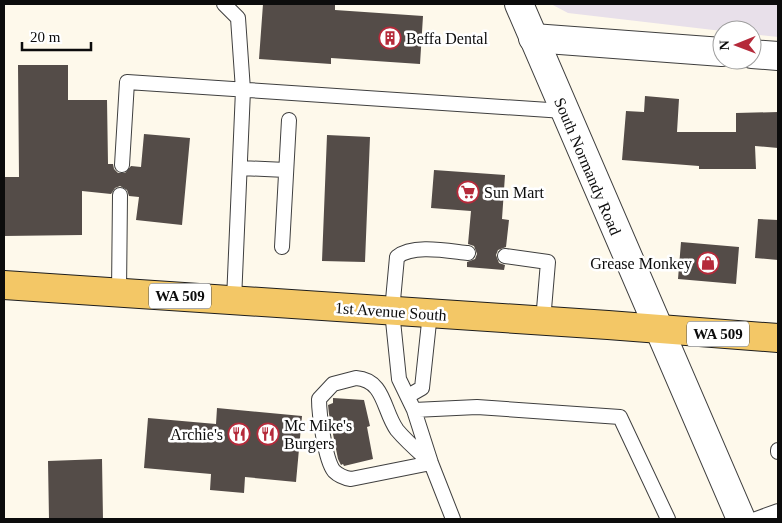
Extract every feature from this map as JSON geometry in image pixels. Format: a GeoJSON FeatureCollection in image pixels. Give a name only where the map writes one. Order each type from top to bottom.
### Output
{"type":"FeatureCollection","features":[{"type":"Feature","properties":{"kind":"main road","name":"1st Avenue South"},"geometry":{"type":"LineString","coordinates":[[4,285],[778,338]]}},
{"type":"Feature","properties":{"kind":"street","name":"South Normandy Road"},"geometry":{"type":"LineString","coordinates":[[519,4],[741,519]]}},
{"type":"Feature","properties":{"kind":"street"},"geometry":{"type":"LineString","coordinates":[[533,38],[712,51]]}},
{"type":"Feature","properties":{"kind":"street"},"geometry":{"type":"LineString","coordinates":[[762,55],[778,56]]}},
{"type":"Feature","properties":{"kind":"lane"},"geometry":{"type":"LineString","coordinates":[[224,4],[238,18],[244,90],[234,300]]}},
{"type":"Feature","properties":{"kind":"lane"},"geometry":{"type":"LineString","coordinates":[[122,165],[127,82],[564,111]]}},
{"type":"Feature","properties":{"kind":"lane"},"geometry":{"type":"LineString","coordinates":[[282,247],[288,120]]}},
{"type":"Feature","properties":{"kind":"lane"},"geometry":{"type":"LineString","coordinates":[[240,168],[286,170]]}},
{"type":"Feature","properties":{"kind":"lane"},"geometry":{"type":"LineString","coordinates":[[119,292],[120,195]]}},
{"type":"Feature","properties":{"kind":"lane"},"geometry":{"type":"LineString","coordinates":[[453,519],[431,463],[414,410],[399,379],[396,366],[392,311],[397,257],[403,252],[418,249],[468,253]]}},
{"type":"Feature","properties":{"kind":"lane"},"geometry":{"type":"LineString","coordinates":[[505,256],[548,262],[543,321]]}},
{"type":"Feature","properties":{"kind":"lane"},"geometry":{"type":"LineString","coordinates":[[408,396],[422,388],[430,313]]}},
{"type":"Feature","properties":{"kind":"lane"},"geometry":{"type":"LineString","coordinates":[[356,378],[365,378],[373,382],[397,430],[431,463],[365,478],[351,479],[342,477],[335,472],[328,458],[319,409],[319,399],[333,384],[356,378]]}},
{"type":"Feature","properties":{"kind":"lane"},"geometry":{"type":"LineString","coordinates":[[414,410],[477,407],[620,417],[668,519]]}},
{"type":"Feature","properties":{"kind":"lane"},"geometry":{"type":"LineString","coordinates":[[756,519],[778,511]]}},
{"type":"Feature","properties":{"kind":"shaded area"},"geometry":{"type":"Polygon","coordinates":[[[551,4],[778,4],[778,37],[762,35],[762,20],[712,20],[712,30],[568,13],[551,4]]]}},
{"type":"Feature","properties":{"kind":"building"},"geometry":{"type":"Polygon","coordinates":[[[263,4],[335,4],[335,10],[423,16],[420,64],[331,58],[331,64],[259,59],[263,4]]]}},
{"type":"Feature","properties":{"kind":"building"},"geometry":{"type":"Polygon","coordinates":[[[18,65],[68,65],[68,100],[107,100],[108,164],[113,164],[114,169],[118,173],[125,173],[131,166],[141,167],[144,134],[190,138],[182,225],[136,220],[139,197],[129,196],[127,190],[120,186],[115,188],[111,194],[82,191],[82,235],[4,236],[4,177],[19,177],[18,65]]]}},
{"type":"Feature","properties":{"kind":"building"},"geometry":{"type":"Polygon","coordinates":[[[645,96],[679,99],[677,132],[736,132],[736,113],[778,112],[778,148],[755,146],[756,169],[699,169],[699,166],[622,160],[626,111],[644,112],[645,96]]]}},
{"type":"Feature","properties":{"kind":"building"},"geometry":{"type":"Polygon","coordinates":[[[327,135],[370,137],[365,262],[322,261],[327,135]]]}},
{"type":"Feature","properties":{"kind":"building"},"geometry":{"type":"Polygon","coordinates":[[[434,170],[505,175],[502,219],[509,220],[506,247],[498,250],[496,255],[499,263],[505,265],[504,270],[467,267],[467,262],[475,259],[477,254],[474,246],[468,244],[471,211],[431,208],[434,170]]]}},
{"type":"Feature","properties":{"kind":"building"},"geometry":{"type":"Polygon","coordinates":[[[758,219],[778,220],[778,260],[755,258],[758,219]]]}},
{"type":"Feature","properties":{"kind":"building","name":"Grease Monkey"},"geometry":{"type":"Polygon","coordinates":[[[681,242],[739,247],[736,284],[678,279],[681,242]]]}},
{"type":"Feature","properties":{"kind":"building"},"geometry":{"type":"Polygon","coordinates":[[[333,398],[364,400],[370,426],[367,427],[373,459],[344,466],[343,464],[341,465],[338,459],[329,414],[328,405],[333,403],[333,398]]]}},
{"type":"Feature","properties":{"kind":"building"},"geometry":{"type":"Polygon","coordinates":[[[217,408],[302,416],[296,482],[245,477],[244,493],[210,490],[211,474],[144,468],[148,418],[216,424],[217,408]]]}},
{"type":"Feature","properties":{"kind":"building"},"geometry":{"type":"Polygon","coordinates":[[[102,459],[103,519],[49,519],[48,461],[102,459]]]}},
{"type":"Feature","properties":{"kind":"place","name":"Beffa Dental"},"geometry":{"type":"Point","coordinates":[390,38]}},
{"type":"Feature","properties":{"kind":"place","name":"Sun Mart"},"geometry":{"type":"Point","coordinates":[468,192]}},
{"type":"Feature","properties":{"kind":"place","name":"Grease Monkey"},"geometry":{"type":"Point","coordinates":[708,263]}},
{"type":"Feature","properties":{"kind":"place","name":"Archie's"},"geometry":{"type":"Point","coordinates":[239,434]}},
{"type":"Feature","properties":{"kind":"place","name":"Mc Mike's Burgers"},"geometry":{"type":"Point","coordinates":[268,434]}}]}
